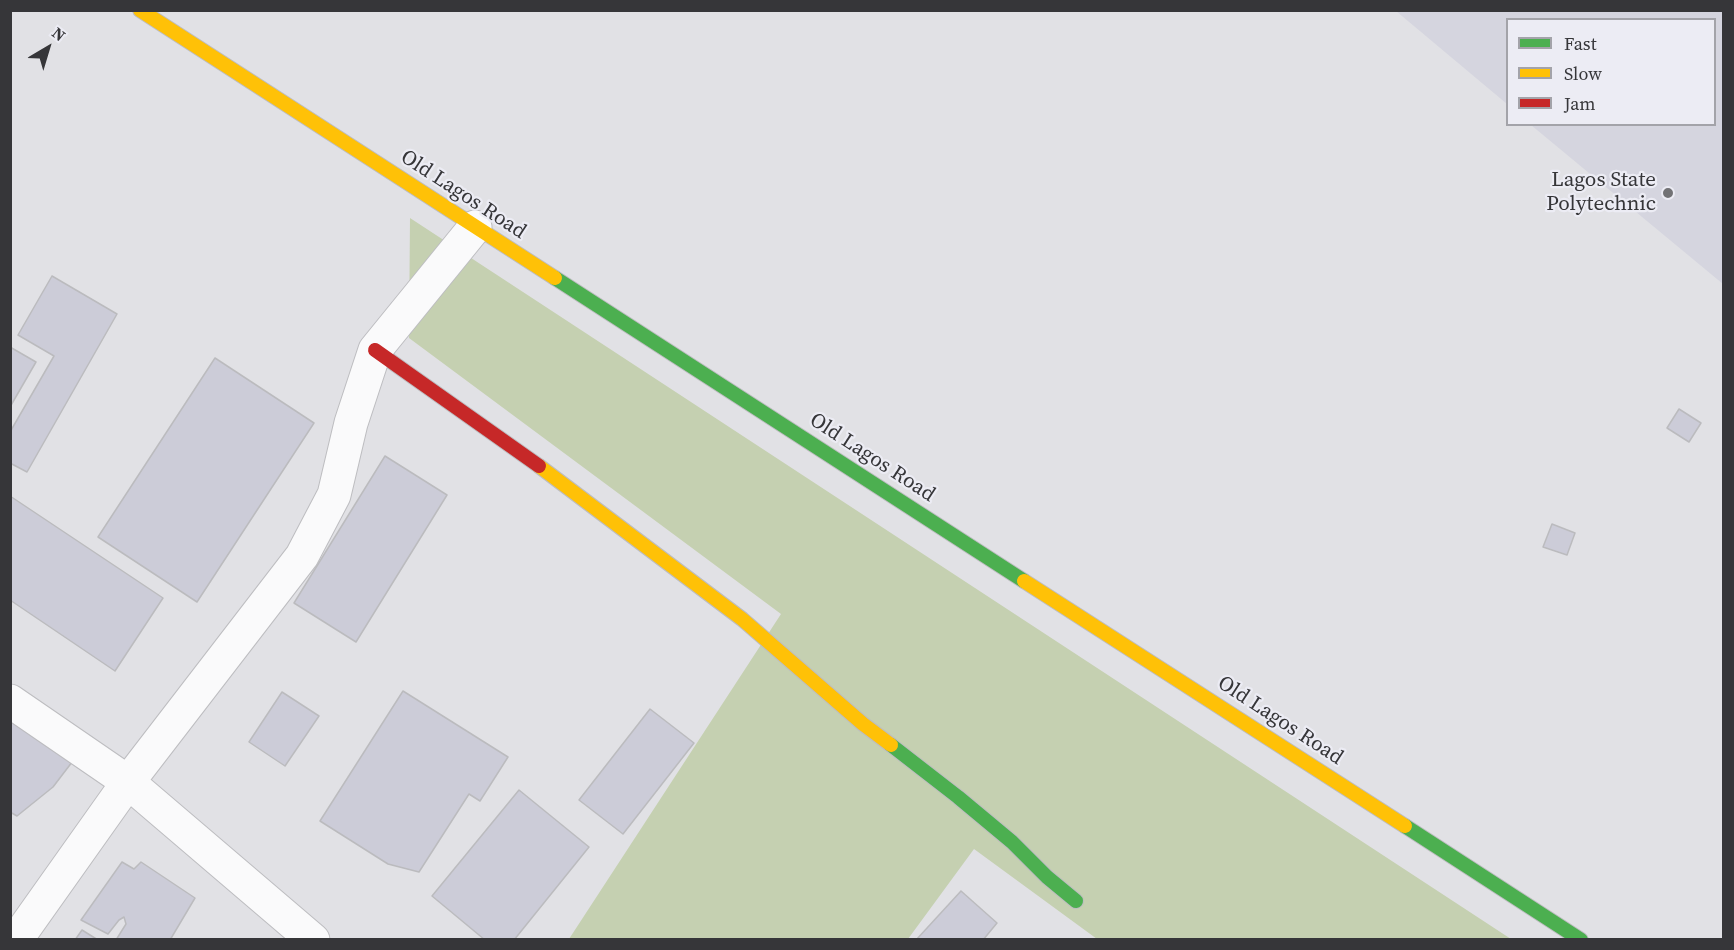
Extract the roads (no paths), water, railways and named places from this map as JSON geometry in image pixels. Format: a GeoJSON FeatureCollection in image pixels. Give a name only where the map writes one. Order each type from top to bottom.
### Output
{"type":"FeatureCollection","features":[{"type":"Feature","properties":{"kind":"main road","name":"Old Lagos Road"},"geometry":{"type":"LineString","coordinates":[[140,10],[1581,939]]}},
{"type":"Feature","properties":{"kind":"main road"},"geometry":{"type":"LineString","coordinates":[[375,350],[556,478],[742,618],[863,724],[1012,842],[1047,877],[1076,901]]}},
{"type":"Feature","properties":{"kind":"street"},"geometry":{"type":"LineString","coordinates":[[16,939],[128,782],[302,556],[334,495],[351,423],[375,350],[475,227]]}},
{"type":"Feature","properties":{"kind":"street"},"geometry":{"type":"LineString","coordinates":[[10,701],[128,782],[313,939]]}},
{"type":"Feature","properties":{"kind":"place","name":"Lagos State Polytechnic"},"geometry":{"type":"Point","coordinates":[1668,193]}}]}
